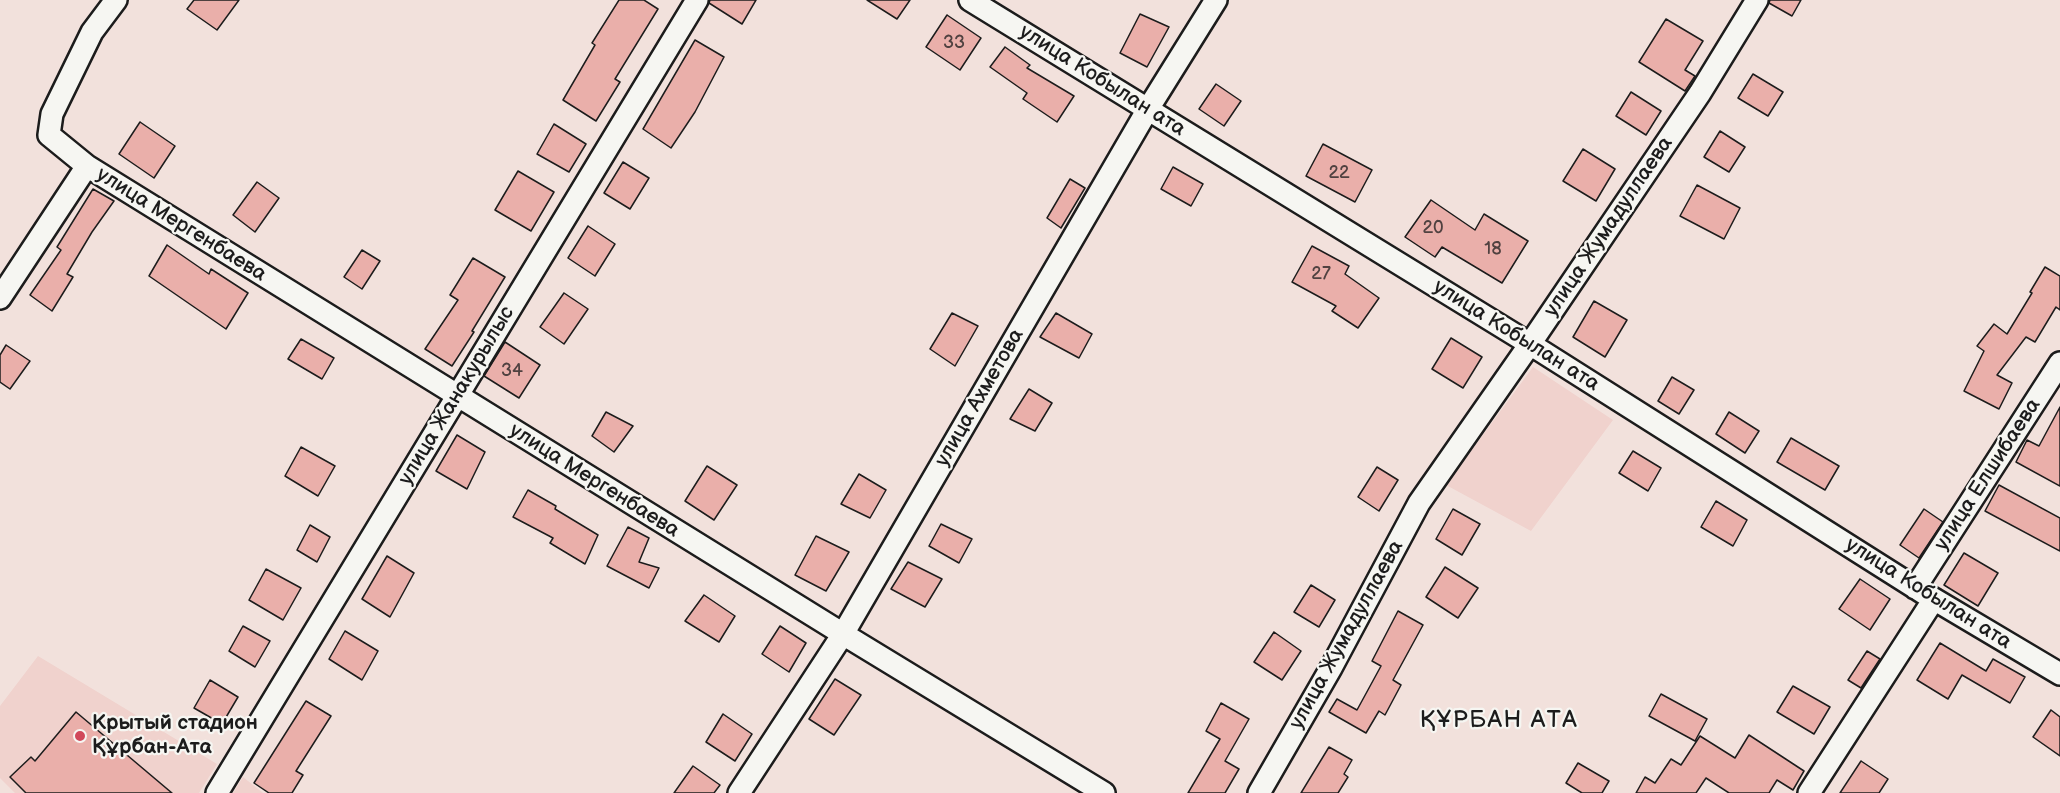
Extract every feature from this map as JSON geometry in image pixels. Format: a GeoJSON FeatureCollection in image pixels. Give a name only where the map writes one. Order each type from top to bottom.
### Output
{"type":"FeatureCollection","features":[{"type":"Feature","properties":{"kind":"street","name":"улица Мергенбаева"},"geometry":{"type":"LineString","coordinates":[[117,0],[92,32],[52,114],[49,135],[87,166],[1104,793]]}},
{"type":"Feature","properties":{"kind":"street","name":"улица Жанакурылыс"},"geometry":{"type":"LineString","coordinates":[[217,793],[697,0]]}},
{"type":"Feature","properties":{"kind":"street","name":"улица Кобылан ата"},"geometry":{"type":"LineString","coordinates":[[970,0],[1530,344],[1916,588],[2060,674]]}},
{"type":"Feature","properties":{"kind":"street","name":"улица Ахметова"},"geometry":{"type":"LineString","coordinates":[[739,793],[843,634],[1148,109],[1216,0]]}},
{"type":"Feature","properties":{"kind":"street","name":"улица Жумадуллаева"},"geometry":{"type":"LineString","coordinates":[[1259,793],[1331,668],[1419,503],[1700,93],[1757,0]]}},
{"type":"Feature","properties":{"kind":"street"},"geometry":{"type":"LineString","coordinates":[[0,298],[87,166]]}},
{"type":"Feature","properties":{"kind":"street","name":"улица Елшибаева"},"geometry":{"type":"LineString","coordinates":[[1916,588],[2060,363]]}},
{"type":"Feature","properties":{"kind":"street"},"geometry":{"type":"LineString","coordinates":[[1809,793],[1934,599]]}},
{"type":"Feature","properties":{"kind":"shaded area"},"geometry":{"type":"Polygon","coordinates":[[[1533,367],[1613,420],[1531,531],[1446,485],[1533,367]]]}},
{"type":"Feature","properties":{"kind":"shaded area"},"geometry":{"type":"Polygon","coordinates":[[[38,656],[217,764],[199,793],[15,793],[0,778],[0,706],[38,656]]]}},
{"type":"Feature","properties":{"kind":"shaded area"},"geometry":{"type":"Polygon","coordinates":[[[243,777],[263,793],[233,793],[243,777]]]}},
{"type":"Feature","properties":{"kind":"building"},"geometry":{"type":"Polygon","coordinates":[[[194,0],[239,0],[217,30],[187,9],[194,0]]]}},
{"type":"Feature","properties":{"kind":"building"},"geometry":{"type":"Polygon","coordinates":[[[619,0],[644,0],[658,9],[615,79],[620,82],[596,121],[563,100],[595,45],[592,43],[619,0]]]}},
{"type":"Feature","properties":{"kind":"building"},"geometry":{"type":"Polygon","coordinates":[[[710,0],[756,0],[742,24],[709,3],[710,0]]]}},
{"type":"Feature","properties":{"kind":"building"},"geometry":{"type":"Polygon","coordinates":[[[867,0],[910,0],[897,19],[867,0]]]}},
{"type":"Feature","properties":{"kind":"building"},"geometry":{"type":"Polygon","coordinates":[[[1770,0],[1801,0],[1792,16],[1769,3],[1770,0]]]}},
{"type":"Feature","properties":{"kind":"building"},"geometry":{"type":"Polygon","coordinates":[[[1140,14],[1169,27],[1147,67],[1120,53],[1140,14]]]}},
{"type":"Feature","properties":{"kind":"building"},"geometry":{"type":"Polygon","coordinates":[[[947,15],[981,38],[960,70],[926,47],[947,15]]]}},
{"type":"Feature","properties":{"kind":"building"},"geometry":{"type":"Polygon","coordinates":[[[1666,19],[1703,41],[1685,70],[1695,76],[1685,91],[1639,62],[1666,19]]]}},
{"type":"Feature","properties":{"kind":"building"},"geometry":{"type":"Polygon","coordinates":[[[695,40],[724,57],[695,112],[671,148],[643,129],[695,40]]]}},
{"type":"Feature","properties":{"kind":"building"},"geometry":{"type":"Polygon","coordinates":[[[1005,47],[1030,65],[1027,68],[1074,96],[1057,122],[1023,99],[1027,93],[990,67],[1005,47]]]}},
{"type":"Feature","properties":{"kind":"building"},"geometry":{"type":"Polygon","coordinates":[[[1753,74],[1783,92],[1768,116],[1738,98],[1753,74]]]}},
{"type":"Feature","properties":{"kind":"building"},"geometry":{"type":"Polygon","coordinates":[[[1216,84],[1241,101],[1224,126],[1199,109],[1216,84]]]}},
{"type":"Feature","properties":{"kind":"building"},"geometry":{"type":"Polygon","coordinates":[[[1631,92],[1661,111],[1646,135],[1616,116],[1631,92]]]}},
{"type":"Feature","properties":{"kind":"building"},"geometry":{"type":"Polygon","coordinates":[[[140,122],[175,146],[154,178],[119,154],[140,122]]]}},
{"type":"Feature","properties":{"kind":"building"},"geometry":{"type":"Polygon","coordinates":[[[554,124],[586,144],[569,172],[537,154],[554,124]]]}},
{"type":"Feature","properties":{"kind":"building"},"geometry":{"type":"Polygon","coordinates":[[[1720,131],[1745,147],[1729,172],[1704,157],[1720,131]]]}},
{"type":"Feature","properties":{"kind":"building"},"geometry":{"type":"Polygon","coordinates":[[[1323,144],[1372,170],[1355,202],[1306,176],[1323,144]]]}},
{"type":"Feature","properties":{"kind":"building"},"geometry":{"type":"Polygon","coordinates":[[[1583,149],[1615,169],[1596,201],[1563,181],[1583,149]]]}},
{"type":"Feature","properties":{"kind":"building"},"geometry":{"type":"Polygon","coordinates":[[[623,162],[649,178],[630,209],[604,193],[623,162]]]}},
{"type":"Feature","properties":{"kind":"building"},"geometry":{"type":"Polygon","coordinates":[[[1173,167],[1203,184],[1191,206],[1161,189],[1173,167]]]}},
{"type":"Feature","properties":{"kind":"building"},"geometry":{"type":"Polygon","coordinates":[[[518,171],[554,192],[531,231],[495,210],[518,171]]]}},
{"type":"Feature","properties":{"kind":"building"},"geometry":{"type":"Polygon","coordinates":[[[1070,179],[1085,188],[1061,228],[1047,218],[1070,179]]]}},
{"type":"Feature","properties":{"kind":"building"},"geometry":{"type":"Polygon","coordinates":[[[257,182],[279,198],[255,232],[233,215],[257,182]]]}},
{"type":"Feature","properties":{"kind":"building"},"geometry":{"type":"Polygon","coordinates":[[[1697,185],[1740,208],[1724,239],[1680,216],[1697,185]]]}},
{"type":"Feature","properties":{"kind":"building"},"geometry":{"type":"Polygon","coordinates":[[[93,189],[114,201],[67,274],[73,277],[52,311],[30,295],[61,250],[57,247],[93,189]]]}},
{"type":"Feature","properties":{"kind":"building"},"geometry":{"type":"Polygon","coordinates":[[[1431,200],[1475,230],[1484,214],[1528,241],[1502,283],[1442,247],[1435,257],[1405,237],[1431,200]]]}},
{"type":"Feature","properties":{"kind":"building"},"geometry":{"type":"Polygon","coordinates":[[[588,226],[615,244],[595,276],[568,258],[588,226]]]}},
{"type":"Feature","properties":{"kind":"building"},"geometry":{"type":"Polygon","coordinates":[[[167,245],[209,274],[211,269],[248,293],[226,329],[149,276],[167,245]]]}},
{"type":"Feature","properties":{"kind":"building"},"geometry":{"type":"Polygon","coordinates":[[[1312,246],[1349,266],[1345,274],[1379,298],[1358,328],[1332,311],[1336,306],[1292,282],[1312,246]]]}},
{"type":"Feature","properties":{"kind":"building"},"geometry":{"type":"Polygon","coordinates":[[[362,250],[380,261],[362,289],[344,277],[362,250]]]}},
{"type":"Feature","properties":{"kind":"building"},"geometry":{"type":"Polygon","coordinates":[[[473,258],[505,277],[452,366],[425,349],[458,300],[450,295],[473,258]]]}},
{"type":"Feature","properties":{"kind":"building"},"geometry":{"type":"Polygon","coordinates":[[[2045,267],[2060,276],[2060,310],[2056,307],[2035,342],[2026,337],[1997,375],[2012,383],[1999,409],[1964,391],[1984,351],[1977,346],[1994,324],[2007,334],[2045,267]]]}},
{"type":"Feature","properties":{"kind":"building"},"geometry":{"type":"Polygon","coordinates":[[[564,293],[588,309],[564,344],[540,327],[564,293]]]}},
{"type":"Feature","properties":{"kind":"building"},"geometry":{"type":"Polygon","coordinates":[[[1594,301],[1627,320],[1605,357],[1573,337],[1594,301]]]}},
{"type":"Feature","properties":{"kind":"building"},"geometry":{"type":"Polygon","coordinates":[[[952,313],[978,326],[955,366],[930,349],[952,313]]]}},
{"type":"Feature","properties":{"kind":"building"},"geometry":{"type":"Polygon","coordinates":[[[1056,313],[1092,334],[1079,358],[1040,337],[1056,313]]]}},
{"type":"Feature","properties":{"kind":"building"},"geometry":{"type":"Polygon","coordinates":[[[1451,338],[1482,357],[1463,388],[1432,369],[1451,338]]]}},
{"type":"Feature","properties":{"kind":"building"},"geometry":{"type":"Polygon","coordinates":[[[301,339],[334,358],[322,379],[288,359],[301,339]]]}},
{"type":"Feature","properties":{"kind":"building"},"geometry":{"type":"Polygon","coordinates":[[[505,342],[540,365],[519,398],[484,376],[505,342]]]}},
{"type":"Feature","properties":{"kind":"building"},"geometry":{"type":"Polygon","coordinates":[[[6,345],[30,361],[10,389],[0,382],[0,355],[6,345]]]}},
{"type":"Feature","properties":{"kind":"building"},"geometry":{"type":"Polygon","coordinates":[[[1672,377],[1694,390],[1679,414],[1658,401],[1672,377]]]}},
{"type":"Feature","properties":{"kind":"building"},"geometry":{"type":"Polygon","coordinates":[[[1029,389],[1052,403],[1035,431],[1010,419],[1029,389]]]}},
{"type":"Feature","properties":{"kind":"building"},"geometry":{"type":"Polygon","coordinates":[[[2060,407],[2060,486],[2016,462],[2027,440],[2039,446],[2060,407]]]}},
{"type":"Feature","properties":{"kind":"building"},"geometry":{"type":"Polygon","coordinates":[[[606,412],[633,426],[614,452],[592,436],[606,412]]]}},
{"type":"Feature","properties":{"kind":"building"},"geometry":{"type":"Polygon","coordinates":[[[1729,412],[1759,431],[1745,453],[1716,434],[1729,412]]]}},
{"type":"Feature","properties":{"kind":"building"},"geometry":{"type":"Polygon","coordinates":[[[457,435],[485,452],[467,489],[436,471],[457,435]]]}},
{"type":"Feature","properties":{"kind":"building"},"geometry":{"type":"Polygon","coordinates":[[[1791,438],[1839,466],[1825,490],[1777,462],[1791,438]]]}},
{"type":"Feature","properties":{"kind":"building"},"geometry":{"type":"Polygon","coordinates":[[[301,447],[335,466],[318,496],[285,476],[301,447]]]}},
{"type":"Feature","properties":{"kind":"building"},"geometry":{"type":"Polygon","coordinates":[[[1633,451],[1661,468],[1648,491],[1619,473],[1633,451]]]}},
{"type":"Feature","properties":{"kind":"building"},"geometry":{"type":"Polygon","coordinates":[[[707,466],[737,485],[714,520],[685,501],[707,466]]]}},
{"type":"Feature","properties":{"kind":"building"},"geometry":{"type":"Polygon","coordinates":[[[1377,467],[1398,480],[1379,511],[1358,497],[1377,467]]]}},
{"type":"Feature","properties":{"kind":"building"},"geometry":{"type":"Polygon","coordinates":[[[859,474],[886,490],[870,518],[841,504],[859,474]]]}},
{"type":"Feature","properties":{"kind":"building"},"geometry":{"type":"Polygon","coordinates":[[[1999,485],[2060,518],[2060,551],[1985,511],[1999,485]]]}},
{"type":"Feature","properties":{"kind":"building"},"geometry":{"type":"Polygon","coordinates":[[[528,490],[598,535],[585,564],[550,543],[553,538],[513,517],[528,490]]]}},
{"type":"Feature","properties":{"kind":"building"},"geometry":{"type":"Polygon","coordinates":[[[1716,501],[1747,520],[1733,546],[1701,527],[1716,501]]]}},
{"type":"Feature","properties":{"kind":"building"},"geometry":{"type":"Polygon","coordinates":[[[1453,509],[1480,524],[1462,555],[1436,539],[1453,509]]]}},
{"type":"Feature","properties":{"kind":"building"},"geometry":{"type":"Polygon","coordinates":[[[1924,509],[1943,522],[1919,558],[1900,545],[1924,509]]]}},
{"type":"Feature","properties":{"kind":"building"},"geometry":{"type":"Polygon","coordinates":[[[941,524],[972,539],[959,563],[929,546],[941,524]]]}},
{"type":"Feature","properties":{"kind":"building"},"geometry":{"type":"Polygon","coordinates":[[[310,525],[330,537],[317,562],[297,550],[310,525]]]}},
{"type":"Feature","properties":{"kind":"building"},"geometry":{"type":"Polygon","coordinates":[[[628,527],[649,538],[639,562],[659,568],[649,588],[607,566],[628,527]]]}},
{"type":"Feature","properties":{"kind":"building"},"geometry":{"type":"Polygon","coordinates":[[[816,536],[849,552],[826,591],[795,575],[816,536]]]}},
{"type":"Feature","properties":{"kind":"building"},"geometry":{"type":"Polygon","coordinates":[[[1964,553],[1998,573],[1978,606],[1944,585],[1964,553]]]}},
{"type":"Feature","properties":{"kind":"building"},"geometry":{"type":"Polygon","coordinates":[[[387,556],[414,573],[390,617],[362,599],[387,556]]]}},
{"type":"Feature","properties":{"kind":"building"},"geometry":{"type":"Polygon","coordinates":[[[908,562],[942,579],[925,607],[891,589],[908,562]]]}},
{"type":"Feature","properties":{"kind":"building"},"geometry":{"type":"Polygon","coordinates":[[[1445,567],[1478,588],[1458,618],[1426,597],[1445,567]]]}},
{"type":"Feature","properties":{"kind":"building"},"geometry":{"type":"Polygon","coordinates":[[[266,569],[301,588],[283,620],[249,600],[266,569]]]}},
{"type":"Feature","properties":{"kind":"building"},"geometry":{"type":"Polygon","coordinates":[[[1860,579],[1890,599],[1870,630],[1839,609],[1860,579]]]}},
{"type":"Feature","properties":{"kind":"building"},"geometry":{"type":"Polygon","coordinates":[[[1311,585],[1335,600],[1319,627],[1294,612],[1311,585]]]}},
{"type":"Feature","properties":{"kind":"building"},"geometry":{"type":"Polygon","coordinates":[[[704,595],[735,616],[719,642],[685,621],[704,595]]]}},
{"type":"Feature","properties":{"kind":"building"},"geometry":{"type":"Polygon","coordinates":[[[1398,611],[1423,625],[1393,680],[1401,685],[1385,715],[1379,711],[1366,733],[1329,712],[1337,699],[1357,710],[1381,666],[1372,661],[1398,611]]]}},
{"type":"Feature","properties":{"kind":"building"},"geometry":{"type":"Polygon","coordinates":[[[243,626],[270,641],[255,667],[229,651],[243,626]]]}},
{"type":"Feature","properties":{"kind":"building"},"geometry":{"type":"Polygon","coordinates":[[[780,626],[806,643],[789,672],[762,654],[780,626]]]}},
{"type":"Feature","properties":{"kind":"building"},"geometry":{"type":"Polygon","coordinates":[[[345,631],[378,651],[362,680],[329,659],[345,631]]]}},
{"type":"Feature","properties":{"kind":"building"},"geometry":{"type":"Polygon","coordinates":[[[1274,632],[1301,651],[1282,680],[1254,662],[1274,632]]]}},
{"type":"Feature","properties":{"kind":"building"},"geometry":{"type":"Polygon","coordinates":[[[1940,643],[1986,671],[1993,659],[2025,677],[2010,703],[1962,675],[1948,699],[1917,680],[1940,643]]]}},
{"type":"Feature","properties":{"kind":"building"},"geometry":{"type":"Polygon","coordinates":[[[1867,651],[1880,659],[1861,688],[1848,680],[1867,651]]]}},
{"type":"Feature","properties":{"kind":"building"},"geometry":{"type":"Polygon","coordinates":[[[835,679],[861,695],[834,735],[809,719],[835,679]]]}},
{"type":"Feature","properties":{"kind":"building"},"geometry":{"type":"Polygon","coordinates":[[[210,680],[238,697],[222,724],[194,708],[210,680]]]}},
{"type":"Feature","properties":{"kind":"building"},"geometry":{"type":"Polygon","coordinates":[[[1793,686],[1830,707],[1814,734],[1777,712],[1793,686]]]}},
{"type":"Feature","properties":{"kind":"building"},"geometry":{"type":"Polygon","coordinates":[[[1661,694],[1707,719],[1695,741],[1649,716],[1661,694]]]}},
{"type":"Feature","properties":{"kind":"building"},"geometry":{"type":"Polygon","coordinates":[[[306,701],[331,716],[296,771],[303,775],[292,793],[269,793],[254,783],[306,701]]]}},
{"type":"Feature","properties":{"kind":"building"},"geometry":{"type":"Polygon","coordinates":[[[1221,703],[1249,719],[1225,761],[1239,769],[1225,793],[1188,793],[1220,739],[1206,731],[1221,703]]]}},
{"type":"Feature","properties":{"kind":"building"},"geometry":{"type":"Polygon","coordinates":[[[2051,710],[2060,717],[2060,756],[2033,737],[2051,710]]]}},
{"type":"Feature","properties":{"kind":"building","name":"Крытый стадион Құрбан-Ата"},"geometry":{"type":"Polygon","coordinates":[[[76,712],[172,793],[26,793],[10,777],[31,757],[35,761],[76,712]]]}},
{"type":"Feature","properties":{"kind":"building"},"geometry":{"type":"Polygon","coordinates":[[[723,714],[752,734],[735,761],[706,742],[723,714]]]}},
{"type":"Feature","properties":{"kind":"building"},"geometry":{"type":"Polygon","coordinates":[[[1749,735],[1804,771],[1793,790],[1777,780],[1769,793],[1729,793],[1706,778],[1696,793],[1636,793],[1645,777],[1655,783],[1671,759],[1681,765],[1700,736],[1735,758],[1749,735]]]}},
{"type":"Feature","properties":{"kind":"building"},"geometry":{"type":"Polygon","coordinates":[[[1329,747],[1352,760],[1344,774],[1348,777],[1338,793],[1301,793],[1329,747]]]}},
{"type":"Feature","properties":{"kind":"building"},"geometry":{"type":"Polygon","coordinates":[[[1861,761],[1888,779],[1879,793],[1840,793],[1861,761]]]}},
{"type":"Feature","properties":{"kind":"building"},"geometry":{"type":"Polygon","coordinates":[[[1578,763],[1609,781],[1602,793],[1582,793],[1566,783],[1578,763]]]}},
{"type":"Feature","properties":{"kind":"building"},"geometry":{"type":"Polygon","coordinates":[[[693,766],[720,785],[714,793],[674,793],[693,766]]]}},
{"type":"Feature","properties":{"kind":"place","name":"Крытый стадион Құрбан-Ата"},"geometry":{"type":"Point","coordinates":[80,736]}},
{"type":"Feature","properties":{"kind":"district","name":"ҚҰРБАН АТА"},"geometry":{"type":"Point","coordinates":[1499,721]}}]}
